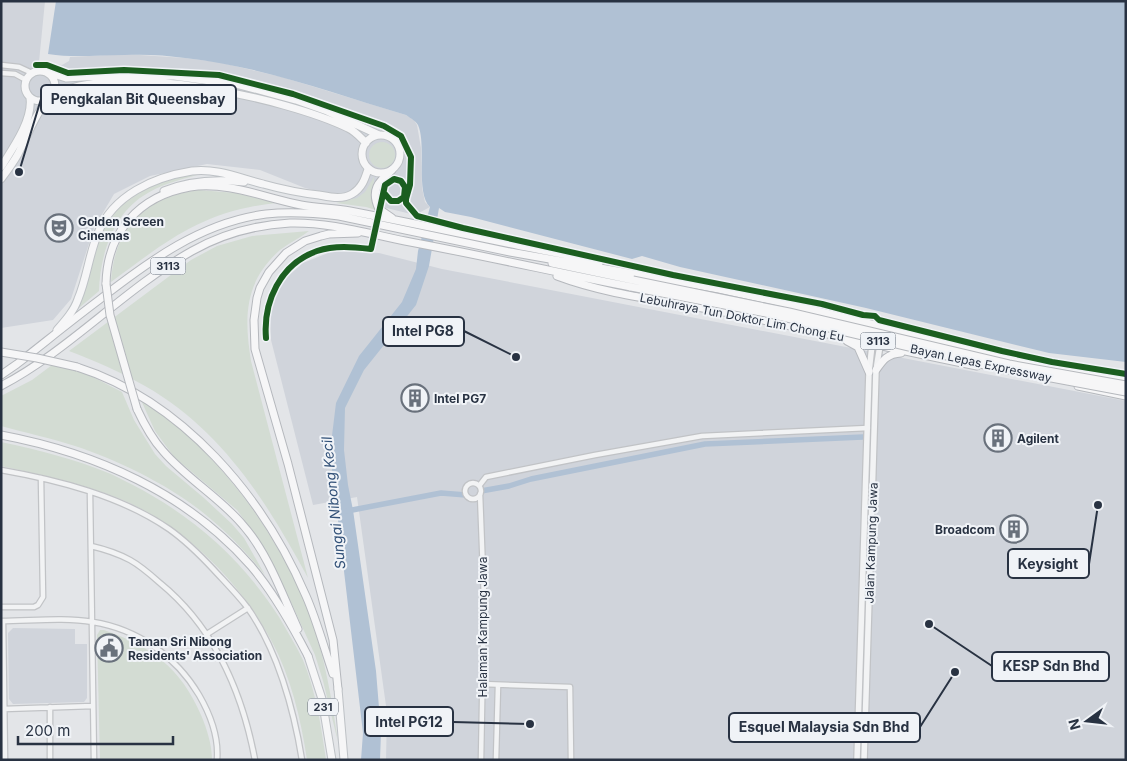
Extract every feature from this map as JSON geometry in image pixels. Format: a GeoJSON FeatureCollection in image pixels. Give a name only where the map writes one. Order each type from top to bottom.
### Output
{"type":"FeatureCollection","features":[{"type":"Feature","properties":{"kind":"main road"},"geometry":{"type":"LineString","coordinates":[[1,179],[18,154],[35,119],[55,89],[52,76],[44,72]]}},
{"type":"Feature","properties":{"kind":"main road"},"geometry":{"type":"LineString","coordinates":[[1,167],[15,146],[31,109],[30,98],[25,89],[26,80],[32,73],[44,72],[66,78],[117,75],[167,76],[240,86],[296,100],[344,118],[379,135],[389,136],[394,139],[400,147],[400,158],[396,167],[380,181],[375,192],[375,198],[379,209],[385,214],[415,228]]}},
{"type":"Feature","properties":{"kind":"main road"},"geometry":{"type":"LineString","coordinates":[[30,98],[38,102],[43,101],[66,90],[93,83],[152,83],[200,87],[248,96],[319,117],[349,128],[366,142]]}},
{"type":"Feature","properties":{"kind":"main road"},"geometry":{"type":"LineString","coordinates":[[379,135],[366,142],[363,148],[362,159],[368,169],[380,174],[392,170]]}},
{"type":"Feature","properties":{"kind":"main road"},"geometry":{"type":"LineString","coordinates":[[308,656],[282,592],[252,537],[226,506],[163,452],[139,414],[114,330],[108,302],[106,284],[109,259],[114,244],[128,220],[144,204],[165,191],[198,181],[224,180],[264,185],[332,198],[345,197],[353,194],[360,186],[368,169]]}},
{"type":"Feature","properties":{"kind":"main road"},"geometry":{"type":"LineString","coordinates":[[51,338],[69,316],[78,300],[94,246],[104,221],[127,195],[158,180],[211,170],[264,185]]}},
{"type":"Feature","properties":{"kind":"main road"},"geometry":{"type":"LineString","coordinates":[[144,204],[158,196],[183,189],[201,186],[216,187],[252,193],[304,206],[348,211],[402,223]]}},
{"type":"Feature","properties":{"kind":"main road","name":"Lebuhraya Tun Doktor Lim Chong Eu"},"geometry":{"type":"LineString","coordinates":[[1,375],[150,262],[209,229],[265,214],[317,213],[415,228],[449,235],[632,284]]}},
{"type":"Feature","properties":{"kind":"main road","name":"Lebuhraya Tun Doktor Lim Chong Eu"},"geometry":{"type":"LineString","coordinates":[[1,386],[39,363],[159,273],[192,251],[215,240],[257,227],[291,223],[338,226],[536,268],[632,284]]}},
{"type":"Feature","properties":{"kind":"main road"},"geometry":{"type":"LineString","coordinates":[[338,689],[333,640],[291,473],[255,349],[254,320],[260,288],[269,272],[286,253],[305,241],[321,236],[364,233]]}},
{"type":"Feature","properties":{"kind":"main road"},"geometry":{"type":"LineString","coordinates":[[449,235],[596,261],[609,268]]}},
{"type":"Feature","properties":{"kind":"main road","name":"Lebuhraya Tun Doktor Lim Chong Eu"},"geometry":{"type":"LineString","coordinates":[[510,252],[609,268],[719,289],[806,308],[994,354],[1126,380]]}},
{"type":"Feature","properties":{"kind":"main road","name":"Lebuhraya Tun Doktor Lim Chong Eu"},"geometry":{"type":"LineString","coordinates":[[536,268],[573,282],[825,332],[875,345],[1126,396]]}},
{"type":"Feature","properties":{"kind":"main road","name":"Bayan Lepas Expressway"},"geometry":{"type":"LineString","coordinates":[[632,284],[788,312],[1010,364],[1126,385]]}},
{"type":"Feature","properties":{"kind":"main road","name":"Bayan Lepas Expressway"},"geometry":{"type":"LineString","coordinates":[[632,284],[993,366],[1126,392]]}},
{"type":"Feature","properties":{"kind":"main road"},"geometry":{"type":"LineString","coordinates":[[825,332],[858,348],[872,371],[890,354],[918,354]]}},
{"type":"Feature","properties":{"kind":"main road"},"geometry":{"type":"LineString","coordinates":[[875,345],[878,336],[894,334],[941,341]]}},
{"type":"Feature","properties":{"kind":"main road"},"geometry":{"type":"LineString","coordinates":[[1,352],[37,358],[77,367],[90,372],[122,386],[163,411],[186,429],[231,475],[259,511],[294,570],[316,621],[338,689]]}},
{"type":"Feature","properties":{"kind":"main road"},"geometry":{"type":"LineString","coordinates":[[1,435],[46,444],[90,458],[130,476],[184,506],[216,531],[252,568],[282,609],[308,656]]}},
{"type":"Feature","properties":{"kind":"main road","name":"231"},"geometry":{"type":"LineString","coordinates":[[308,656],[322,699],[332,760]]}},
{"type":"Feature","properties":{"kind":"main road","name":"231"},"geometry":{"type":"LineString","coordinates":[[338,689],[344,760]]}},
{"type":"Feature","properties":{"kind":"street"},"geometry":{"type":"LineString","coordinates":[[1,65],[19,67],[32,73]]}},
{"type":"Feature","properties":{"kind":"street"},"geometry":{"type":"LineString","coordinates":[[1,73],[15,74],[26,80]]}},
{"type":"Feature","properties":{"kind":"street"},"geometry":{"type":"LineString","coordinates":[[881,336],[883,327]]}},
{"type":"Feature","properties":{"kind":"street","name":"Jalan Kampung Jawa"},"geometry":{"type":"LineString","coordinates":[[857,760],[868,428],[875,345]]}},
{"type":"Feature","properties":{"kind":"street","name":"Jalan Kampung Jawa"},"geometry":{"type":"LineString","coordinates":[[864,760],[872,371]]}},
{"type":"Feature","properties":{"kind":"street"},"geometry":{"type":"LineString","coordinates":[[478,486],[486,477],[702,436],[868,428]]}},
{"type":"Feature","properties":{"kind":"street"},"geometry":{"type":"LineString","coordinates":[[1,470],[41,478],[90,493],[140,513],[169,529],[204,559],[248,608],[272,654],[295,720],[302,760]]}},
{"type":"Feature","properties":{"kind":"street"},"geometry":{"type":"LineString","coordinates":[[1,607],[34,606],[38,605],[43,597],[41,478]]}},
{"type":"Feature","properties":{"kind":"street"},"geometry":{"type":"LineString","coordinates":[[474,483],[478,486],[480,494],[473,499],[467,496],[466,488],[469,484],[474,483]]}},
{"type":"Feature","properties":{"kind":"street"},"geometry":{"type":"LineString","coordinates":[[90,493],[94,760]]}},
{"type":"Feature","properties":{"kind":"street","name":"Halaman Kampung Jawa"},"geometry":{"type":"LineString","coordinates":[[480,494],[484,598],[480,760]]}},
{"type":"Feature","properties":{"kind":"street"},"geometry":{"type":"LineString","coordinates":[[91,546],[120,555],[143,568],[173,594],[198,621],[223,660],[240,700],[254,760]]}},
{"type":"Feature","properties":{"kind":"street"},"geometry":{"type":"LineString","coordinates":[[207,634],[248,608]]}},
{"type":"Feature","properties":{"kind":"street"},"geometry":{"type":"LineString","coordinates":[[5,760],[2,621],[68,620],[92,621],[118,628],[150,643],[171,660],[192,684],[211,719],[217,760]]}},
{"type":"Feature","properties":{"kind":"street"},"geometry":{"type":"LineString","coordinates":[[482,684],[570,687],[571,760]]}},
{"type":"Feature","properties":{"kind":"street"},"geometry":{"type":"LineString","coordinates":[[496,760],[498,685]]}},
{"type":"Feature","properties":{"kind":"street"},"geometry":{"type":"LineString","coordinates":[[4,708],[93,706]]}},
{"type":"Feature","properties":{"kind":"street"},"geometry":{"type":"LineString","coordinates":[[50,707],[50,760]]}},
{"type":"Feature","properties":{"kind":"shaded area"},"geometry":{"type":"Polygon","coordinates":[[[1,1],[45,1],[39,62],[62,65],[69,61],[70,57],[125,54],[218,62],[282,77],[406,115],[414,120],[417,125],[421,148],[422,188],[425,202],[430,207],[415,215],[305,188],[260,170],[207,164],[150,176],[114,194],[94,228],[71,299],[53,320],[1,328],[1,1]]]}},
{"type":"Feature","properties":{"kind":"shaded area"},"geometry":{"type":"Polygon","coordinates":[[[382,142],[391,146],[395,155],[391,164],[382,168],[373,164],[369,155],[373,146],[382,142]]]}},
{"type":"Feature","properties":{"kind":"shaded area"},"geometry":{"type":"Polygon","coordinates":[[[197,175],[169,183],[149,192],[132,204],[123,214],[105,251],[99,291],[79,308],[103,232],[120,206],[141,190],[162,182],[197,175]]]}},
{"type":"Feature","properties":{"kind":"shaded area"},"geometry":{"type":"Polygon","coordinates":[[[374,177],[372,197],[379,211],[366,207],[336,203],[357,198],[365,192],[374,177]]]}},
{"type":"Feature","properties":{"kind":"shaded area"},"geometry":{"type":"Polygon","coordinates":[[[199,190],[236,193],[276,203],[250,207],[207,220],[169,241],[111,282],[113,263],[119,246],[126,231],[136,218],[163,199],[180,193],[199,190]]]}},
{"type":"Feature","properties":{"kind":"shaded area"},"geometry":{"type":"Polygon","coordinates":[[[309,231],[280,250],[268,262],[253,288],[249,301],[248,315],[251,361],[308,578],[259,495],[220,446],[197,424],[145,386],[108,367],[69,351],[191,260],[217,246],[252,236],[309,231]]]}},
{"type":"Feature","properties":{"kind":"shaded area"},"geometry":{"type":"Polygon","coordinates":[[[333,251],[379,253],[442,269],[1126,401],[1126,760],[386,760],[387,713],[357,497],[313,505],[271,340],[270,319],[274,297],[286,278],[303,263],[333,251]]]}},
{"type":"Feature","properties":{"kind":"shaded area"},"geometry":{"type":"Polygon","coordinates":[[[52,365],[87,374],[122,392],[134,420],[155,454],[232,524],[244,538],[265,575],[214,522],[192,504],[161,484],[126,466],[92,452],[57,440],[1,426],[1,396],[32,380],[52,365]]]}},
{"type":"Feature","properties":{"kind":"shaded area"},"geometry":{"type":"Polygon","coordinates":[[[140,398],[176,425],[218,466],[255,513],[286,563],[310,616],[320,647],[338,742],[315,655],[262,544],[237,510],[174,457],[155,431],[140,398]]]}},
{"type":"Feature","properties":{"kind":"shaded area"},"geometry":{"type":"Polygon","coordinates":[[[1,442],[70,459],[116,476],[154,496],[175,510],[214,540],[232,557],[249,576],[279,617],[303,660],[315,697],[326,760],[307,760],[302,729],[290,683],[278,654],[243,596],[206,556],[164,523],[142,509],[118,498],[46,476],[1,466],[1,442]]]}},
{"type":"Feature","properties":{"kind":"shaded area"},"geometry":{"type":"Polygon","coordinates":[[[13,628],[75,629],[75,644],[87,644],[87,698],[84,702],[13,704],[9,699],[8,633],[13,628]]]}},
{"type":"Feature","properties":{"kind":"shaded area"},"geometry":{"type":"Polygon","coordinates":[[[100,630],[136,644],[163,661],[174,671],[193,698],[201,715],[209,737],[212,760],[100,760],[97,635],[100,630]]]}},
{"type":"Feature","properties":{"kind":"water"},"geometry":{"type":"Polygon","coordinates":[[[56,1],[1126,1],[1126,362],[1049,353],[866,308],[680,267],[642,256],[632,259],[445,212],[439,208],[429,266],[416,305],[364,370],[345,408],[344,450],[376,671],[381,732],[380,760],[361,760],[363,733],[330,452],[336,403],[359,356],[402,302],[416,269],[418,251],[430,207],[423,191],[422,144],[418,125],[406,115],[296,81],[241,67],[162,55],[76,56],[48,54],[56,1]]]}},
{"type":"Feature","properties":{"kind":"waterway"},"geometry":{"type":"LineString","coordinates":[[481,491],[705,444],[863,437]]}},
{"type":"Feature","properties":{"kind":"waterway","name":"Sungai Nibong Kecil"},"geometry":{"type":"LineString","coordinates":[[347,511],[441,493],[466,495]]}},
{"type":"Feature","properties":{"kind":"cycle path"},"geometry":{"type":"LineString","coordinates":[[36,65],[47,65],[68,73],[124,70],[219,75],[293,94],[384,126],[401,136],[411,157],[410,185],[406,203],[417,216],[673,275],[875,316],[879,320],[1002,351],[1052,362],[1126,374]]}},
{"type":"Feature","properties":{"kind":"cycle path"},"geometry":{"type":"LineString","coordinates":[[266,338],[266,324],[271,298],[276,286],[284,275],[293,265],[317,251],[337,247],[371,249],[385,185],[394,179],[401,181],[405,187],[404,197],[398,201],[391,201],[384,193]]}},
{"type":"Feature","properties":{"kind":"place","name":"Pengkalan Bit Queensbay"},"geometry":{"type":"Point","coordinates":[19,172]}},
{"type":"Feature","properties":{"kind":"place","name":"Golden Screen Cinemas"},"geometry":{"type":"Point","coordinates":[59,228]}},
{"type":"Feature","properties":{"kind":"place","name":"Intel PG8"},"geometry":{"type":"Point","coordinates":[516,357]}},
{"type":"Feature","properties":{"kind":"place","name":"Intel PG7"},"geometry":{"type":"Point","coordinates":[415,398]}},
{"type":"Feature","properties":{"kind":"place","name":"Agilent"},"geometry":{"type":"Point","coordinates":[998,438]}},
{"type":"Feature","properties":{"kind":"place","name":"Keysight"},"geometry":{"type":"Point","coordinates":[1098,505]}},
{"type":"Feature","properties":{"kind":"place","name":"Broadcom"},"geometry":{"type":"Point","coordinates":[1014,529]}},
{"type":"Feature","properties":{"kind":"place","name":"KESP Sdn Bhd"},"geometry":{"type":"Point","coordinates":[929,624]}},
{"type":"Feature","properties":{"kind":"place","name":"Taman Sri Nibong Residents' Association"},"geometry":{"type":"Point","coordinates":[109,648]}},
{"type":"Feature","properties":{"kind":"place","name":"Esquel Malaysia Sdn Bhd"},"geometry":{"type":"Point","coordinates":[955,672]}},
{"type":"Feature","properties":{"kind":"place","name":"Intel PG12"},"geometry":{"type":"Point","coordinates":[530,724]}}]}
